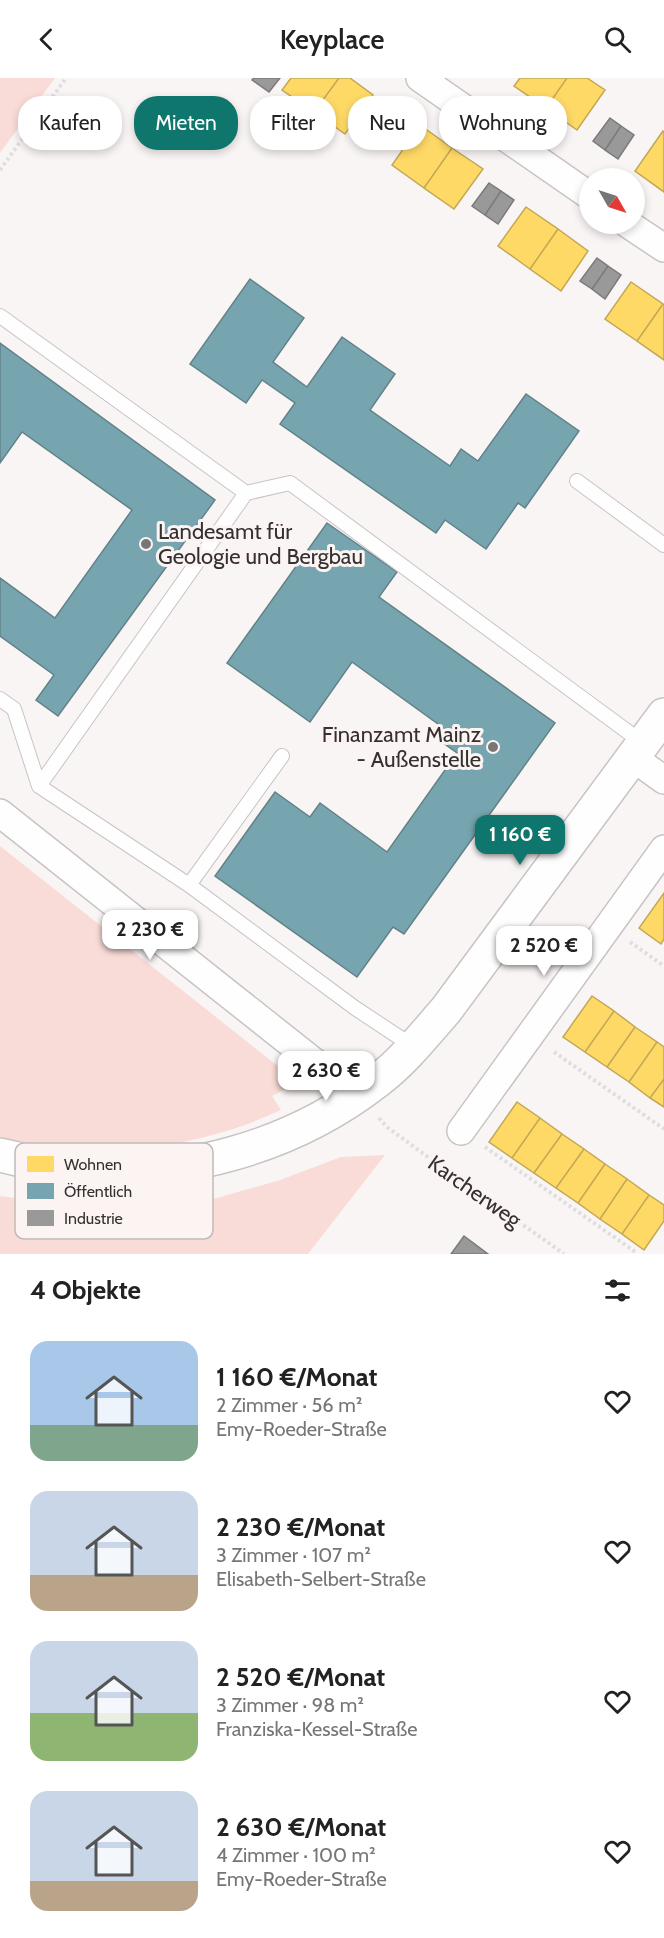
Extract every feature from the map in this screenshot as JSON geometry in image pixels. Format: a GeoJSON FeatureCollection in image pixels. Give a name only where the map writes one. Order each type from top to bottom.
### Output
{"type":"FeatureCollection","features":[{"type":"Feature","properties":{"kind":"street"},"geometry":{"type":"LineString","coordinates":[[420,78],[579,188]]}},
{"type":"Feature","properties":{"kind":"street"},"geometry":{"type":"LineString","coordinates":[[643,234],[664,248]]}},
{"type":"Feature","properties":{"kind":"street"},"geometry":{"type":"LineString","coordinates":[[213,1158],[245,1151],[278,1139],[321,1118],[378,1081],[414,1047],[446,1010],[664,715]]}},
{"type":"Feature","properties":{"kind":"street"},"geometry":{"type":"LineString","coordinates":[[638,750],[664,780]]}},
{"type":"Feature","properties":{"kind":"street"},"geometry":{"type":"LineString","coordinates":[[0,813],[318,1065],[355,1098]]}},
{"type":"Feature","properties":{"kind":"street"},"geometry":{"type":"LineString","coordinates":[[461,1131],[664,849]]}},
{"type":"Feature","properties":{"kind":"street"},"geometry":{"type":"LineString","coordinates":[[0,1155],[15,1158]]}},
{"type":"Feature","properties":{"kind":"lane"},"geometry":{"type":"LineString","coordinates":[[0,316],[246,493]]}},
{"type":"Feature","properties":{"kind":"lane"},"geometry":{"type":"LineString","coordinates":[[577,481],[664,545]]}},
{"type":"Feature","properties":{"kind":"lane"},"geometry":{"type":"LineString","coordinates":[[39,786],[246,493],[290,483],[638,750]]}},
{"type":"Feature","properties":{"kind":"lane"},"geometry":{"type":"LineString","coordinates":[[0,699],[14,709],[39,786],[189,885],[355,1008],[414,1047]]}},
{"type":"Feature","properties":{"kind":"lane"},"geometry":{"type":"LineString","coordinates":[[189,885],[282,756]]}},
{"type":"Feature","properties":{"kind":"path"},"geometry":{"type":"LineString","coordinates":[[0,170],[66,78]]}},
{"type":"Feature","properties":{"kind":"path"},"geometry":{"type":"LineString","coordinates":[[608,927],[664,966]]}},
{"type":"Feature","properties":{"kind":"path"},"geometry":{"type":"LineString","coordinates":[[530,1034],[664,1129]]}},
{"type":"Feature","properties":{"kind":"path","name":"Karcherweg"},"geometry":{"type":"LineString","coordinates":[[387,1127],[564,1254]]}},
{"type":"Feature","properties":{"kind":"path"},"geometry":{"type":"LineString","coordinates":[[461,1131],[637,1253]]}},
{"type":"Feature","properties":{"kind":"shaded area"},"geometry":{"type":"Polygon","coordinates":[[[0,78],[55,78],[42,96],[18,96],[18,128],[0,153],[0,78]]]}},
{"type":"Feature","properties":{"kind":"shaded area"},"geometry":{"type":"Polygon","coordinates":[[[0,846],[298,1082],[272,1096],[281,1110],[239,1127],[176,1143],[29,1143],[0,1137],[0,846]]]}},
{"type":"Feature","properties":{"kind":"shaded area"},"geometry":{"type":"Polygon","coordinates":[[[385,1155],[308,1254],[0,1254],[0,1196],[15,1198],[15,1239],[213,1239],[213,1199],[280,1180],[341,1157],[385,1155]]]}},
{"type":"Feature","properties":{"kind":"building: Wohnen"},"geometry":{"type":"Polygon","coordinates":[[[291,78],[339,78],[326,96],[291,96],[282,90],[291,78]]]}},
{"type":"Feature","properties":{"kind":"building: Wohnen"},"geometry":{"type":"Polygon","coordinates":[[[339,78],[350,78],[373,95],[348,96],[348,130],[345,134],[336,128],[336,96],[326,96],[339,78]]]}},
{"type":"Feature","properties":{"kind":"building: Wohnen"},"geometry":{"type":"Polygon","coordinates":[[[520,78],[567,78],[554,96],[529,96],[514,86],[520,78]]]}},
{"type":"Feature","properties":{"kind":"building: Wohnen"},"geometry":{"type":"Polygon","coordinates":[[[567,78],[587,78],[605,90],[577,130],[567,123],[567,96],[554,96],[567,78]]]}},
{"type":"Feature","properties":{"kind":"building: Wohnen"},"geometry":{"type":"Polygon","coordinates":[[[427,130],[439,139],[439,150],[451,150],[424,188],[392,165],[402,150],[427,150],[427,130]]]}},
{"type":"Feature","properties":{"kind":"building: Wohnen"},"geometry":{"type":"Polygon","coordinates":[[[663,131],[664,192],[645,178],[645,168],[637,168],[663,131]]]}},
{"type":"Feature","properties":{"kind":"building: Wohnen"},"geometry":{"type":"Polygon","coordinates":[[[451,150],[455,150],[483,169],[454,209],[424,188],[451,150]]]}},
{"type":"Feature","properties":{"kind":"building: Wohnen"},"geometry":{"type":"Polygon","coordinates":[[[526,207],[558,229],[530,269],[498,246],[526,207]]]}},
{"type":"Feature","properties":{"kind":"building: Wohnen"},"geometry":{"type":"Polygon","coordinates":[[[558,229],[588,251],[561,291],[530,269],[558,229]]]}},
{"type":"Feature","properties":{"kind":"building: Wohnen"},"geometry":{"type":"Polygon","coordinates":[[[631,282],[663,304],[637,341],[605,319],[631,282]]]}},
{"type":"Feature","properties":{"kind":"building: Wohnen"},"geometry":{"type":"Polygon","coordinates":[[[664,305],[664,360],[637,341],[664,305]]]}},
{"type":"Feature","properties":{"kind":"building: Wohnen"},"geometry":{"type":"Polygon","coordinates":[[[664,893],[664,939],[661,944],[639,928],[664,893]]]}},
{"type":"Feature","properties":{"kind":"building: Wohnen"},"geometry":{"type":"Polygon","coordinates":[[[592,996],[614,1011],[585,1052],[563,1037],[592,996]]]}},
{"type":"Feature","properties":{"kind":"building: Wohnen"},"geometry":{"type":"Polygon","coordinates":[[[614,1011],[635,1027],[607,1067],[585,1052],[614,1011]]]}},
{"type":"Feature","properties":{"kind":"building: Wohnen"},"geometry":{"type":"Polygon","coordinates":[[[635,1027],[657,1042],[629,1082],[607,1067],[635,1027]]]}},
{"type":"Feature","properties":{"kind":"building: Wohnen"},"geometry":{"type":"Polygon","coordinates":[[[657,1042],[664,1047],[664,1079],[650,1098],[629,1082],[657,1042]]]}},
{"type":"Feature","properties":{"kind":"building: Wohnen"},"geometry":{"type":"Polygon","coordinates":[[[664,1079],[664,1107],[650,1098],[664,1079]]]}},
{"type":"Feature","properties":{"kind":"building: Wohnen"},"geometry":{"type":"Polygon","coordinates":[[[517,1102],[540,1118],[512,1158],[489,1142],[517,1102]]]}},
{"type":"Feature","properties":{"kind":"building: Wohnen"},"geometry":{"type":"Polygon","coordinates":[[[540,1118],[562,1134],[534,1173],[512,1158],[540,1118]]]}},
{"type":"Feature","properties":{"kind":"building: Wohnen"},"geometry":{"type":"Polygon","coordinates":[[[562,1134],[584,1149],[556,1188],[534,1173],[562,1134]]]}},
{"type":"Feature","properties":{"kind":"building: Wohnen"},"geometry":{"type":"Polygon","coordinates":[[[584,1149],[605,1164],[578,1203],[556,1188],[584,1149]]]}},
{"type":"Feature","properties":{"kind":"building: Wohnen"},"geometry":{"type":"Polygon","coordinates":[[[605,1164],[627,1179],[600,1219],[578,1203],[605,1164]]]}},
{"type":"Feature","properties":{"kind":"building: Wohnen"},"geometry":{"type":"Polygon","coordinates":[[[627,1179],[649,1195],[622,1234],[600,1219],[627,1179]]]}},
{"type":"Feature","properties":{"kind":"building: Wohnen"},"geometry":{"type":"Polygon","coordinates":[[[649,1195],[664,1205],[664,1221],[644,1250],[622,1234],[649,1195]]]}},
{"type":"Feature","properties":{"kind":"building: Öffentlich"},"geometry":{"type":"Polygon","coordinates":[[[250,279],[304,318],[273,362],[307,387],[342,337],[395,374],[370,410],[450,466],[461,449],[478,461],[526,394],[579,431],[525,508],[518,503],[486,549],[445,520],[436,533],[280,424],[295,403],[262,380],[246,403],[190,364],[250,279]]]}},
{"type":"Feature","properties":{"kind":"building: Öffentlich","name":"Landesamt für Geologie und Bergbau"},"geometry":{"type":"Polygon","coordinates":[[[0,343],[215,500],[58,716],[36,700],[54,675],[0,636],[0,578],[55,618],[132,510],[22,432],[0,463],[0,343]]]}},
{"type":"Feature","properties":{"kind":"building: Öffentlich","name":"Finanzamt Mainz - Außenstelle"},"geometry":{"type":"Polygon","coordinates":[[[327,523],[397,572],[379,597],[555,723],[404,934],[393,927],[357,977],[215,876],[275,792],[310,817],[320,803],[387,852],[457,753],[442,742],[449,732],[352,662],[310,722],[227,663],[327,523]]]}},
{"type":"Feature","properties":{"kind":"building: Industrie"},"geometry":{"type":"Polygon","coordinates":[[[254,78],[280,78],[269,92],[252,80],[254,78]]]}},
{"type":"Feature","properties":{"kind":"building: Industrie"},"geometry":{"type":"Polygon","coordinates":[[[610,118],[621,126],[605,150],[593,141],[610,118]]]}},
{"type":"Feature","properties":{"kind":"building: Industrie"},"geometry":{"type":"Polygon","coordinates":[[[621,126],[634,135],[618,159],[605,150],[621,126]]]}},
{"type":"Feature","properties":{"kind":"building: Industrie"},"geometry":{"type":"Polygon","coordinates":[[[489,183],[501,191],[485,215],[472,206],[489,183]]]}},
{"type":"Feature","properties":{"kind":"building: Industrie"},"geometry":{"type":"Polygon","coordinates":[[[501,191],[514,200],[498,224],[485,215],[501,191]]]}},
{"type":"Feature","properties":{"kind":"building: Industrie"},"geometry":{"type":"Polygon","coordinates":[[[597,258],[608,266],[592,289],[580,281],[597,258]]]}},
{"type":"Feature","properties":{"kind":"building: Industrie"},"geometry":{"type":"Polygon","coordinates":[[[608,266],[621,275],[605,299],[592,289],[608,266]]]}},
{"type":"Feature","properties":{"kind":"building: Industrie"},"geometry":{"type":"Polygon","coordinates":[[[464,1236],[488,1254],[451,1254],[464,1236]]]}},
{"type":"Feature","properties":{"kind":"place","name":"Landesamt für Geologie und Bergbau"},"geometry":{"type":"Point","coordinates":[146,544]}},
{"type":"Feature","properties":{"kind":"place","name":"Finanzamt Mainz - Außenstelle"},"geometry":{"type":"Point","coordinates":[493,747]}}]}
